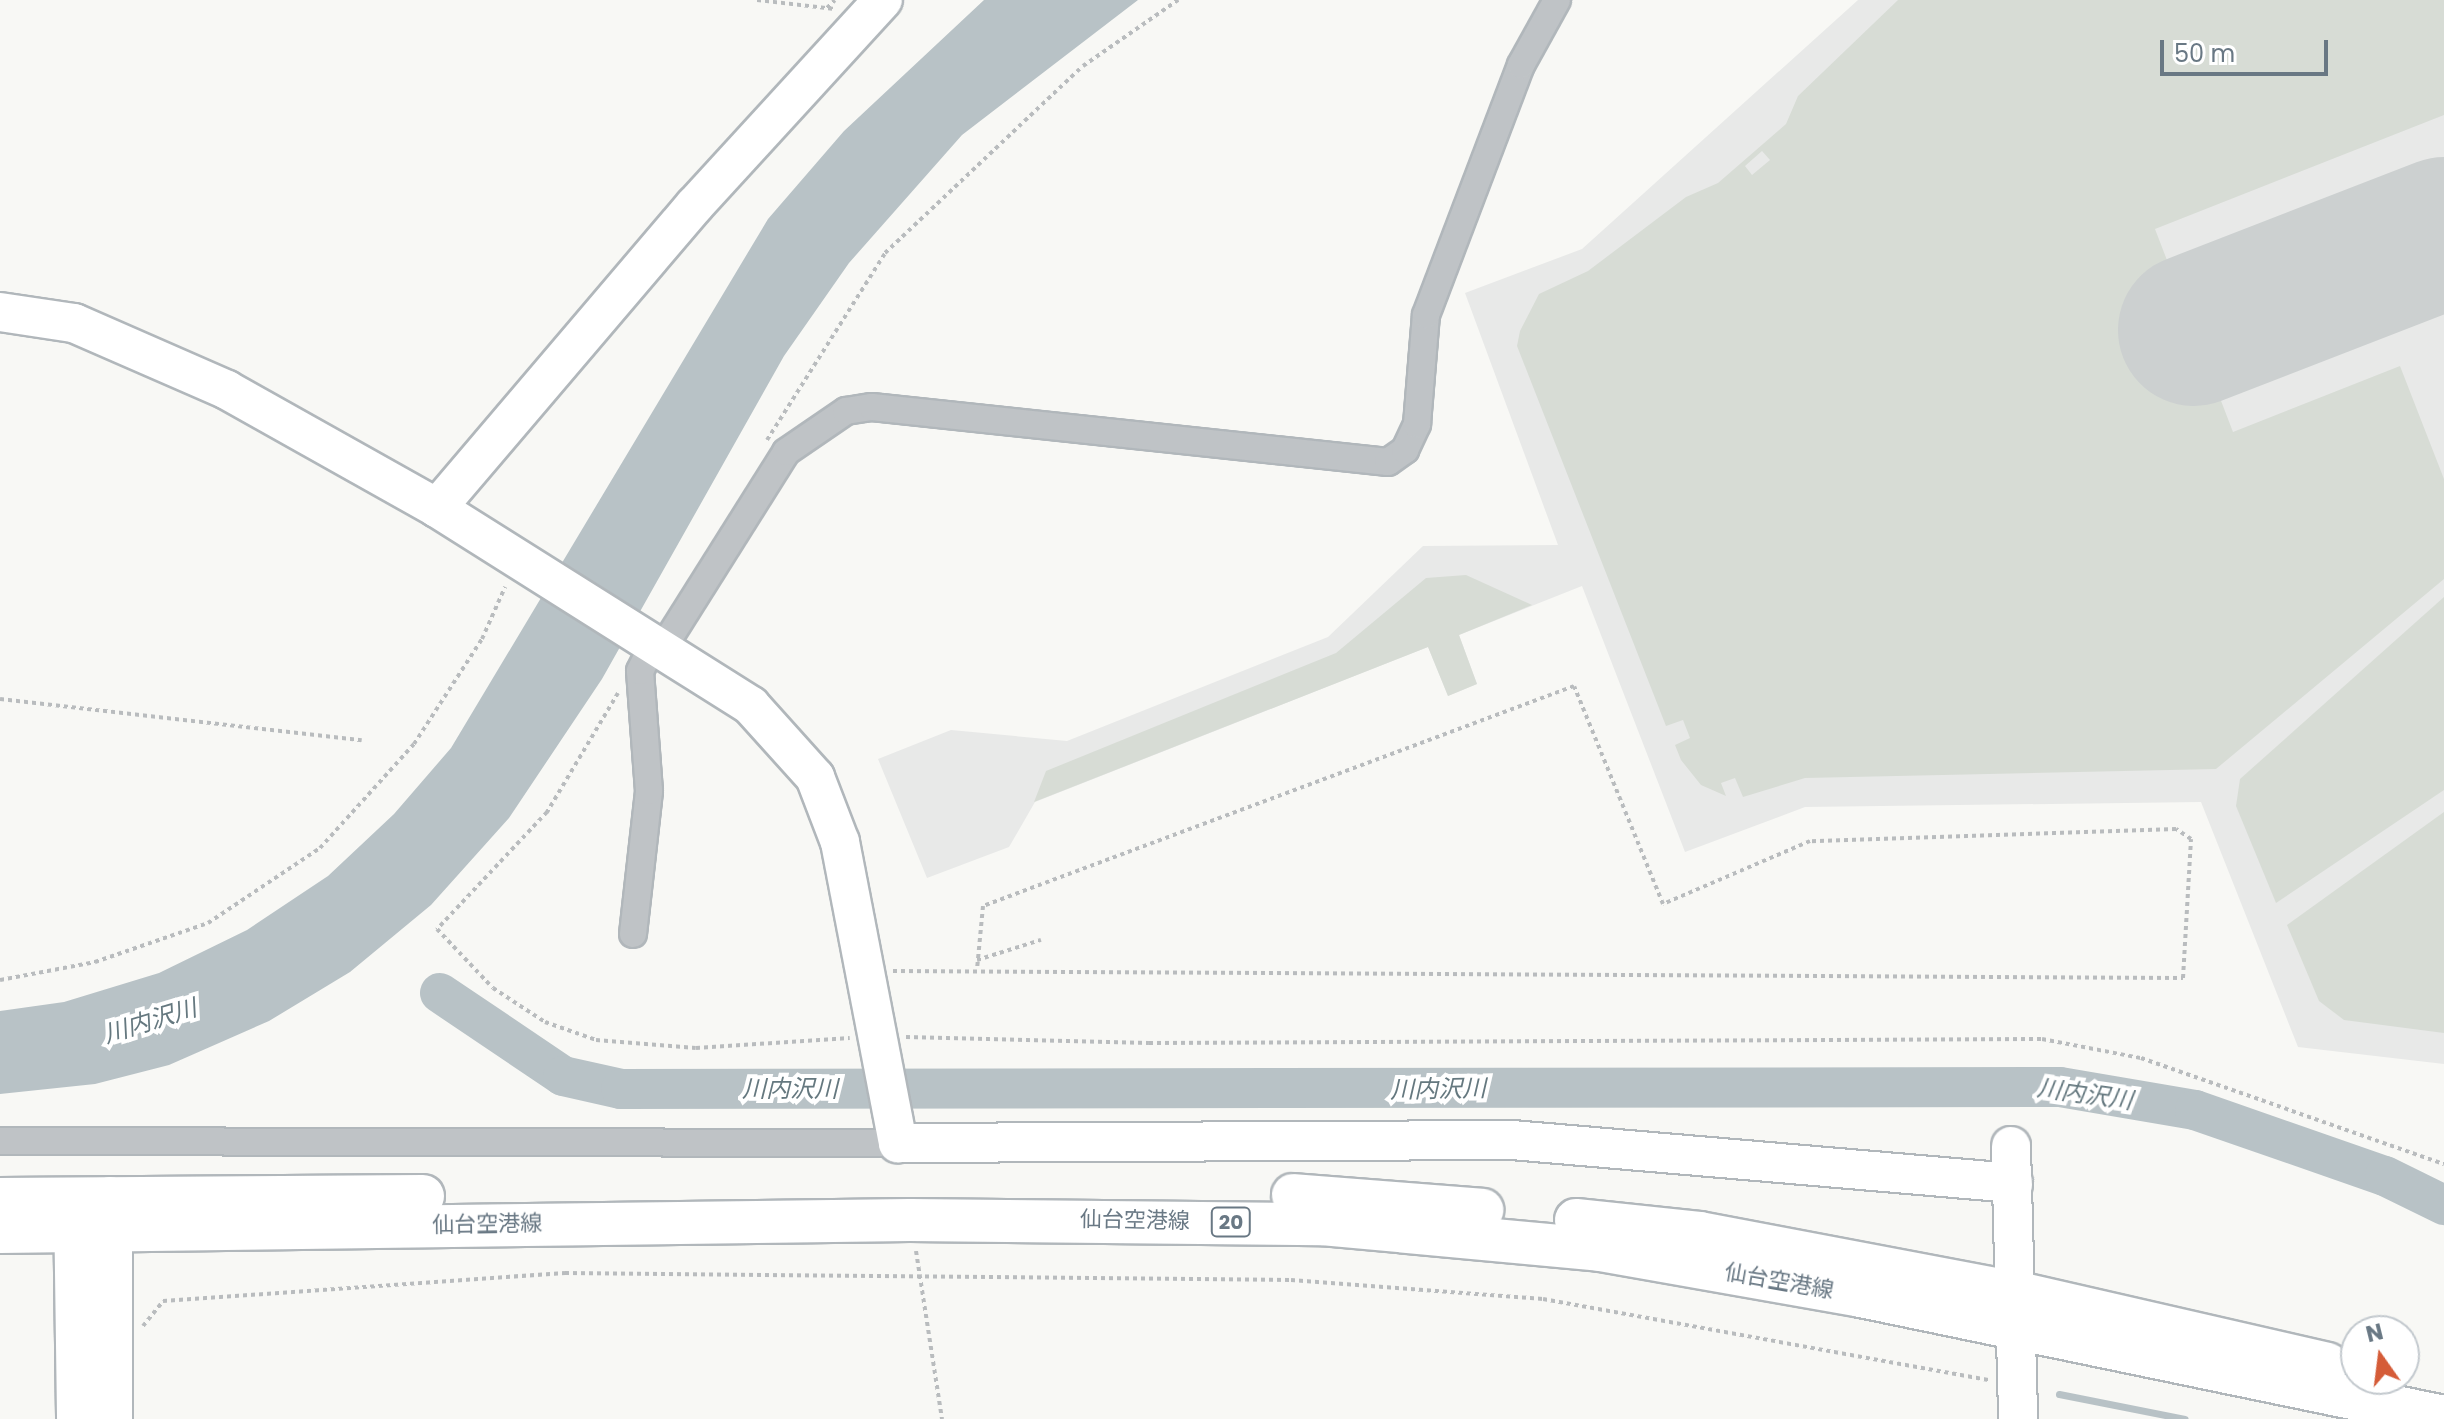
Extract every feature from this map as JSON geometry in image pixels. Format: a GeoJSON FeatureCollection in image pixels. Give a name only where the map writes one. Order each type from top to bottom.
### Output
{"type":"FeatureCollection","features":[{"type":"Feature","properties":{"kind":"highway"},"geometry":{"type":"LineString","coordinates":[[79,1419],[93,1215]]}},
{"type":"Feature","properties":{"kind":"highway"},"geometry":{"type":"LineString","coordinates":[[93,1215],[110,1419]]}},
{"type":"Feature","properties":{"kind":"main road","name":"仙台空港線"},"geometry":{"type":"LineString","coordinates":[[0,1232],[93,1215],[1054,1191],[1363,1198],[1699,1233],[2444,1417]]}},
{"type":"Feature","properties":{"kind":"main road","name":"仙台空港線"},"geometry":{"type":"LineString","coordinates":[[0,1199],[93,1215]]}},
{"type":"Feature","properties":{"kind":"main road","name":"仙台空港線"},"geometry":{"type":"LineString","coordinates":[[2019,1310],[2340,1367]]}},
{"type":"Feature","properties":{"kind":"main road"},"geometry":{"type":"LineString","coordinates":[[2420,1384],[2444,1389]]}},
{"type":"Feature","properties":{"kind":"street"},"geometry":{"type":"LineString","coordinates":[[633,934],[649,791],[652,649],[786,452],[821,423],[872,407],[1388,462],[1405,450],[1417,424],[1426,315],[1463,207],[1557,0]]}},
{"type":"Feature","properties":{"kind":"street"},"geometry":{"type":"LineString","coordinates":[[437,508],[862,4]]}},
{"type":"Feature","properties":{"kind":"street"},"geometry":{"type":"LineString","coordinates":[[0,312],[74,323],[227,390],[437,508],[652,649],[751,706],[815,777],[840,842],[897,1135]]}},
{"type":"Feature","properties":{"kind":"street"},"geometry":{"type":"LineString","coordinates":[[0,1141],[897,1135],[1512,1140],[2013,1183]]}},
{"type":"Feature","properties":{"kind":"street"},"geometry":{"type":"LineString","coordinates":[[2011,1146],[2019,1310],[2018,1402]]}},
{"type":"Feature","properties":{"kind":"path"},"geometry":{"type":"LineString","coordinates":[[757,0],[827,8],[862,4]]}},
{"type":"Feature","properties":{"kind":"path"},"geometry":{"type":"LineString","coordinates":[[786,452],[764,438],[885,253],[1083,66],[1178,0]]}},
{"type":"Feature","properties":{"kind":"path"},"geometry":{"type":"LineString","coordinates":[[827,8],[862,4]]}},
{"type":"Feature","properties":{"kind":"path"},"geometry":{"type":"LineString","coordinates":[[0,980],[95,962],[194,928],[320,848],[387,778],[438,709],[482,639],[521,562]]}},
{"type":"Feature","properties":{"kind":"path"},"geometry":{"type":"LineString","coordinates":[[652,649],[609,704],[547,812],[437,929],[493,988],[545,1022],[596,1040],[696,1048],[880,1042],[2042,1039],[2141,1058],[2444,1164]]}},
{"type":"Feature","properties":{"kind":"path"},"geometry":{"type":"LineString","coordinates":[[867,971],[2183,978],[2191,839],[2176,829],[1810,841],[1663,904],[1574,686],[983,906],[977,970]]}},
{"type":"Feature","properties":{"kind":"path"},"geometry":{"type":"LineString","coordinates":[[0,699],[362,740]]}},
{"type":"Feature","properties":{"kind":"path"},"geometry":{"type":"LineString","coordinates":[[977,960],[1041,940]]}},
{"type":"Feature","properties":{"kind":"path"},"geometry":{"type":"LineString","coordinates":[[140,1344],[140,1329],[163,1301],[565,1273],[922,1280],[1291,1280],[1543,1299],[2018,1402]]}},
{"type":"Feature","properties":{"kind":"path"},"geometry":{"type":"LineString","coordinates":[[922,1280],[942,1419]]}},
{"type":"Feature","properties":{"kind":"shaded area"},"geometry":{"type":"Polygon","coordinates":[[[1858,0],[2444,0],[2444,1064],[2298,1047],[2201,802],[1805,807],[1685,852],[1582,586],[1459,635],[1477,684],[1448,696],[1428,647],[1035,802],[1009,847],[927,878],[878,759],[951,730],[1067,741],[1328,637],[1423,546],[1558,545],[1465,293],[1582,249],[1858,0]]]}},
{"type":"Feature","properties":{"kind":"shaded area"},"geometry":{"type":"Polygon","coordinates":[[[1898,0],[2444,0],[2444,115],[2155,229],[2233,432],[2400,366],[2444,479],[2444,579],[2216,769],[1805,778],[1743,797],[1735,778],[1721,783],[1726,796],[1701,785],[1681,760],[1675,745],[1690,738],[1683,720],[1666,726],[1517,346],[1520,331],[1539,294],[1588,271],[1686,197],[1718,183],[1786,124],[1798,96],[1898,0]],[[1762,151],[1745,166],[1752,175],[1770,160],[1762,151]]]}},
{"type":"Feature","properties":{"kind":"shaded area"},"geometry":{"type":"Polygon","coordinates":[[[1466,575],[1532,605],[1459,635],[1477,684],[1448,696],[1428,647],[1034,802],[1046,771],[1336,653],[1426,578],[1466,575]]]}},
{"type":"Feature","properties":{"kind":"shaded area"},"geometry":{"type":"Polygon","coordinates":[[[2444,597],[2444,790],[2276,903],[2236,806],[2240,779],[2444,597]]]}},
{"type":"Feature","properties":{"kind":"shaded area"},"geometry":{"type":"Polygon","coordinates":[[[2444,812],[2444,1033],[2344,1020],[2319,1001],[2287,925],[2444,812]]]}},
{"type":"Feature","properties":{"kind":"water"},"geometry":{"type":"Polygon","coordinates":[[[984,0],[1138,0],[962,135],[849,263],[784,356],[602,679],[509,818],[431,905],[350,972],[269,1021],[169,1065],[95,1084],[0,1094],[0,1011],[64,1002],[159,973],[247,930],[328,876],[394,814],[451,748],[768,219],[844,131],[984,0]]]}},
{"type":"Feature","properties":{"kind":"waterway","name":"川内沢川"},"geometry":{"type":"LineString","coordinates":[[440,993],[563,1076],[621,1089],[2060,1087],[2195,1110],[2385,1176],[2444,1205]]}},
{"type":"Feature","properties":{"kind":"waterway"},"geometry":{"type":"LineString","coordinates":[[2059,1394],[2185,1419]]}},
{"type":"Feature","properties":{"kind":"runway"},"geometry":{"type":"LineString","coordinates":[[2194,330],[2444,233]]}}]}
